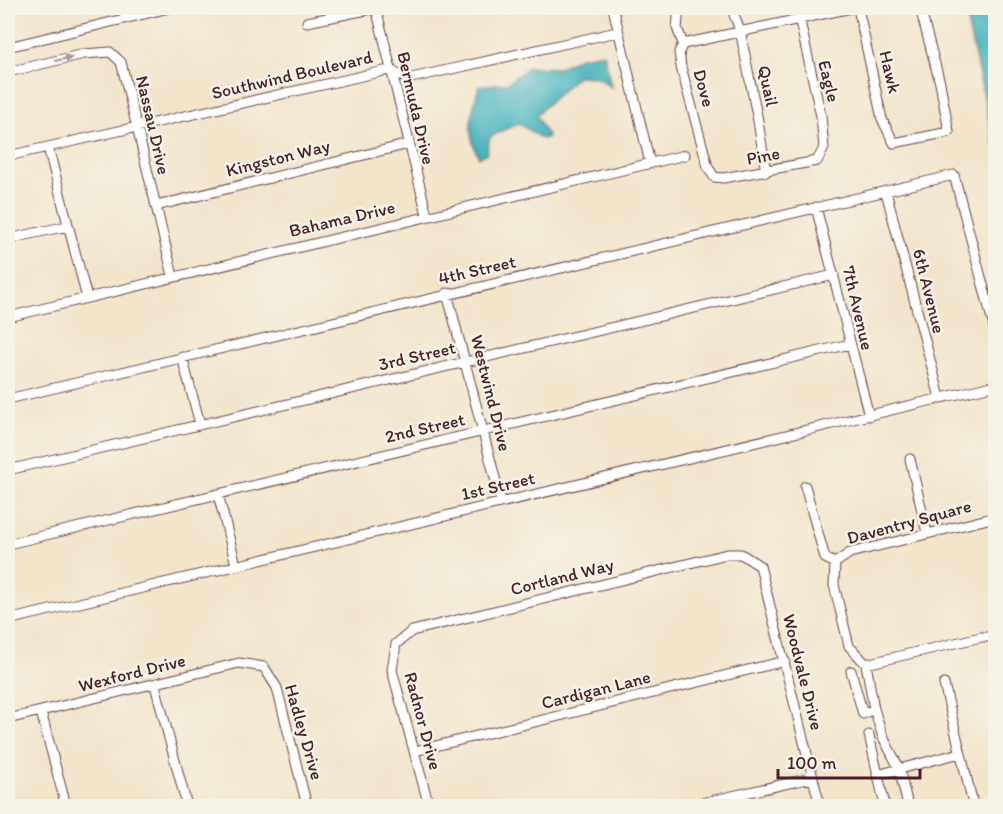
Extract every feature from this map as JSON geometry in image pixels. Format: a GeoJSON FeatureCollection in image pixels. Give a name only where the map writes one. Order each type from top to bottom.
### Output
{"type":"FeatureCollection","features":[{"type":"Feature","properties":{"kind":"street"},"geometry":{"type":"LineString","coordinates":[[8,47],[169,8]]}},
{"type":"Feature","properties":{"kind":"street"},"geometry":{"type":"LineString","coordinates":[[307,22],[376,8]]}},
{"type":"Feature","properties":{"kind":"street","name":"Bermuda Drive"},"geometry":{"type":"LineString","coordinates":[[376,8],[427,215]]}},
{"type":"Feature","properties":{"kind":"street"},"geometry":{"type":"LineString","coordinates":[[613,8],[650,163]]}},
{"type":"Feature","properties":{"kind":"street","name":"Dove"},"geometry":{"type":"LineString","coordinates":[[679,8],[677,28],[683,45],[679,52],[681,67],[714,177]]}},
{"type":"Feature","properties":{"kind":"street","name":"Quail"},"geometry":{"type":"LineString","coordinates":[[734,8],[766,172]]}},
{"type":"Feature","properties":{"kind":"street","name":"Eagle"},"geometry":{"type":"LineString","coordinates":[[797,8],[821,116],[824,148],[817,161]]}},
{"type":"Feature","properties":{"kind":"street"},"geometry":{"type":"LineString","coordinates":[[683,45],[740,30],[851,8]]}},
{"type":"Feature","properties":{"kind":"street","name":"Hawk"},"geometry":{"type":"LineString","coordinates":[[858,8],[882,118],[894,143],[949,132],[940,82],[920,8]]}},
{"type":"Feature","properties":{"kind":"street","name":"Southwind Boulevard"},"geometry":{"type":"LineString","coordinates":[[8,156],[390,70],[407,79],[617,32]]}},
{"type":"Feature","properties":{"kind":"street","name":"Nassau Drive"},"geometry":{"type":"LineString","coordinates":[[8,72],[84,54],[110,52],[121,62],[173,276]]}},
{"type":"Feature","properties":{"kind":"street","name":"Kingston Way"},"geometry":{"type":"LineString","coordinates":[[156,206],[409,144]]}},
{"type":"Feature","properties":{"kind":"street"},"geometry":{"type":"LineString","coordinates":[[48,147],[87,298]]}},
{"type":"Feature","properties":{"kind":"street","name":"Bahama Drive"},"geometry":{"type":"LineString","coordinates":[[8,317],[685,155]]}},
{"type":"Feature","properties":{"kind":"street","name":"Pine"},"geometry":{"type":"LineString","coordinates":[[714,177],[735,178],[817,161]]}},
{"type":"Feature","properties":{"kind":"street","name":"4th Street"},"geometry":{"type":"LineString","coordinates":[[8,399],[447,293],[954,175],[996,334]]}},
{"type":"Feature","properties":{"kind":"street","name":"6th Avenue"},"geometry":{"type":"LineString","coordinates":[[886,192],[940,398]]}},
{"type":"Feature","properties":{"kind":"street","name":"7th Avenue"},"geometry":{"type":"LineString","coordinates":[[816,207],[869,416]]}},
{"type":"Feature","properties":{"kind":"street"},"geometry":{"type":"LineString","coordinates":[[8,239],[67,226]]}},
{"type":"Feature","properties":{"kind":"street","name":"3rd Street"},"geometry":{"type":"LineString","coordinates":[[8,470],[834,275]]}},
{"type":"Feature","properties":{"kind":"street","name":"Westwind Drive"},"geometry":{"type":"LineString","coordinates":[[447,293],[501,501]]}},
{"type":"Feature","properties":{"kind":"street","name":"2nd Street"},"geometry":{"type":"LineString","coordinates":[[8,544],[850,344]]}},
{"type":"Feature","properties":{"kind":"street"},"geometry":{"type":"LineString","coordinates":[[182,357],[200,424]]}},
{"type":"Feature","properties":{"kind":"street","name":"1st Street"},"geometry":{"type":"LineString","coordinates":[[8,620],[501,501],[996,386]]}},
{"type":"Feature","properties":{"kind":"street"},"geometry":{"type":"LineString","coordinates":[[910,459],[927,533]]}},
{"type":"Feature","properties":{"kind":"street"},"geometry":{"type":"LineString","coordinates":[[805,486],[825,558],[835,563]]}},
{"type":"Feature","properties":{"kind":"street"},"geometry":{"type":"LineString","coordinates":[[218,494],[236,565]]}},
{"type":"Feature","properties":{"kind":"street","name":"Daventry Square"},"geometry":{"type":"LineString","coordinates":[[908,807],[899,768],[883,737],[874,709],[866,664],[849,646],[834,585],[835,563],[850,553],[996,517]]}},
{"type":"Feature","properties":{"kind":"street","name":"Cortland Way"},"geometry":{"type":"LineString","coordinates":[[396,644],[412,631],[727,554],[741,554]]}},
{"type":"Feature","properties":{"kind":"street","name":"Woodvale Drive"},"geometry":{"type":"LineString","coordinates":[[741,554],[760,566],[820,807]]}},
{"type":"Feature","properties":{"kind":"street"},"geometry":{"type":"LineString","coordinates":[[866,664],[981,638],[996,638]]}},
{"type":"Feature","properties":{"kind":"street","name":"Radnor Drive"},"geometry":{"type":"LineString","coordinates":[[396,644],[392,670],[429,807]]}},
{"type":"Feature","properties":{"kind":"street","name":"Cardigan Lane"},"geometry":{"type":"LineString","coordinates":[[415,751],[785,661]]}},
{"type":"Feature","properties":{"kind":"street","name":"Wexford Drive"},"geometry":{"type":"LineString","coordinates":[[8,718],[155,686],[239,663],[264,667]]}},
{"type":"Feature","properties":{"kind":"street","name":"Hadley Drive"},"geometry":{"type":"LineString","coordinates":[[264,667],[277,688],[307,807]]}},
{"type":"Feature","properties":{"kind":"street"},"geometry":{"type":"LineString","coordinates":[[851,671],[863,714],[874,709]]}},
{"type":"Feature","properties":{"kind":"street"},"geometry":{"type":"LineString","coordinates":[[944,684],[972,800]]}},
{"type":"Feature","properties":{"kind":"street"},"geometry":{"type":"LineString","coordinates":[[155,686],[187,807]]}},
{"type":"Feature","properties":{"kind":"street"},"geometry":{"type":"LineString","coordinates":[[41,712],[66,807]]}},
{"type":"Feature","properties":{"kind":"street"},"geometry":{"type":"LineString","coordinates":[[868,735],[885,807]]}},
{"type":"Feature","properties":{"kind":"street"},"geometry":{"type":"LineString","coordinates":[[878,775],[960,753]]}},
{"type":"Feature","properties":{"kind":"street"},"geometry":{"type":"LineString","coordinates":[[688,807],[811,777]]}},
{"type":"Feature","properties":{"kind":"water"},"geometry":{"type":"Polygon","coordinates":[[[964,8],[995,8],[995,146],[964,8]]]}},
{"type":"Feature","properties":{"kind":"water"},"geometry":{"type":"Polygon","coordinates":[[[604,53],[611,87],[597,77],[577,76],[536,115],[548,137],[542,139],[518,123],[490,137],[486,154],[479,157],[472,140],[471,122],[479,86],[508,83],[528,67],[559,68],[580,57],[604,53]]]}}]}
